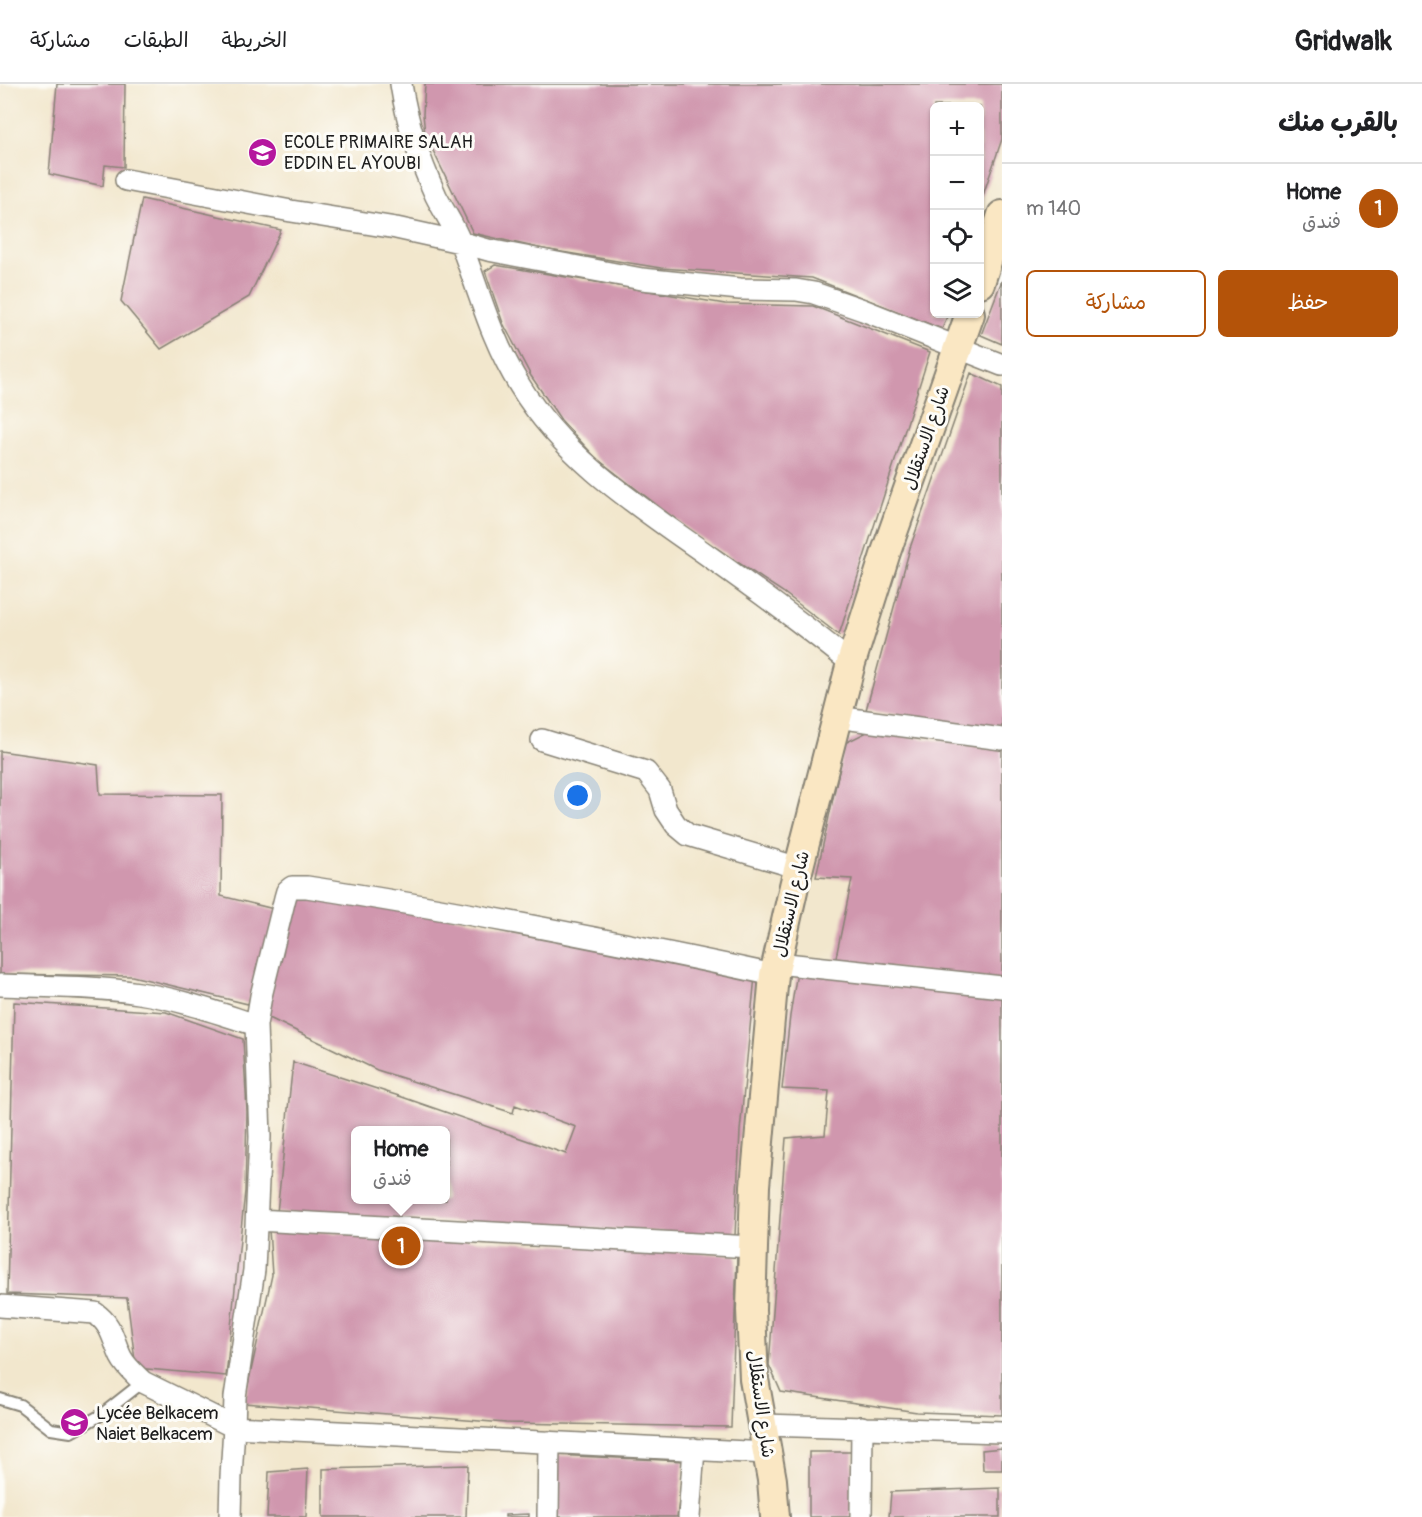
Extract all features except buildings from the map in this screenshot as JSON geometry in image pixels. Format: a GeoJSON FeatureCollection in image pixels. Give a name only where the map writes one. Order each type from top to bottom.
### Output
{"type":"FeatureCollection","features":[{"type":"Feature","properties":{"kind":"street"},"geometry":{"type":"LineString","coordinates":[[401,84],[408,125],[415,147],[460,242],[481,304],[505,360],[528,397],[573,453],[619,493],[718,562],[851,663]]}},
{"type":"Feature","properties":{"kind":"street"},"geometry":{"type":"LineString","coordinates":[[126,180],[460,242],[498,252],[642,279],[740,289],[795,290],[814,293],[874,314],[1002,365]]}},
{"type":"Feature","properties":{"kind":"street"},"geometry":{"type":"LineString","coordinates":[[984,271],[1002,215]]}},
{"type":"Feature","properties":{"kind":"street","name":"شارع الاستقلال"},"geometry":{"type":"LineString","coordinates":[[775,1517],[768,1452],[754,1379],[751,1310],[752,1247],[759,1135],[775,969],[851,663],[886,552],[969,318]]}},
{"type":"Feature","properties":{"kind":"street"},"geometry":{"type":"LineString","coordinates":[[836,717],[1002,739]]}},
{"type":"Feature","properties":{"kind":"street"},"geometry":{"type":"LineString","coordinates":[[542,740],[646,772],[660,790],[666,810],[676,825],[688,835],[799,868]]}},
{"type":"Feature","properties":{"kind":"street"},"geometry":{"type":"LineString","coordinates":[[231,1517],[235,1397],[254,1270],[257,1220],[260,1092],[256,1025],[285,898],[287,891],[292,887],[298,886],[432,908],[673,953],[775,969],[1002,987]]}},
{"type":"Feature","properties":{"kind":"street"},"geometry":{"type":"LineString","coordinates":[[0,985],[70,987],[140,993],[205,1009],[256,1025]]}},
{"type":"Feature","properties":{"kind":"street"},"geometry":{"type":"LineString","coordinates":[[257,1220],[752,1247]]}},
{"type":"Feature","properties":{"kind":"street"},"geometry":{"type":"LineString","coordinates":[[0,1306],[95,1312],[105,1320],[121,1357],[143,1382],[234,1427],[768,1452]]}},
{"type":"Feature","properties":{"kind":"street"},"geometry":{"type":"LineString","coordinates":[[763,1425],[1002,1432]]}},
{"type":"Feature","properties":{"kind":"street"},"geometry":{"type":"LineString","coordinates":[[861,1517],[862,1427]]}},
{"type":"Feature","properties":{"kind":"street"},"geometry":{"type":"LineString","coordinates":[[548,1517],[549,1442]]}},
{"type":"Feature","properties":{"kind":"street"},"geometry":{"type":"LineString","coordinates":[[689,1517],[694,1449]]}},
{"type":"Feature","properties":{"kind":"lane"},"geometry":{"type":"LineString","coordinates":[[0,1399],[20,1406],[51,1429],[71,1432],[100,1415],[143,1382]]}},
{"type":"Feature","properties":{"kind":"place","name":"ECOLE PRIMAIRE SALAH EDDIN EL AYOUBI"},"geometry":{"type":"Point","coordinates":[263,152]}},
{"type":"Feature","properties":{"kind":"place","name":"Home"},"geometry":{"type":"Point","coordinates":[401,1246]}},
{"type":"Feature","properties":{"kind":"place","name":"Lycée Belkacem Naiet Belkacem"},"geometry":{"type":"Point","coordinates":[75,1423]}}]}
